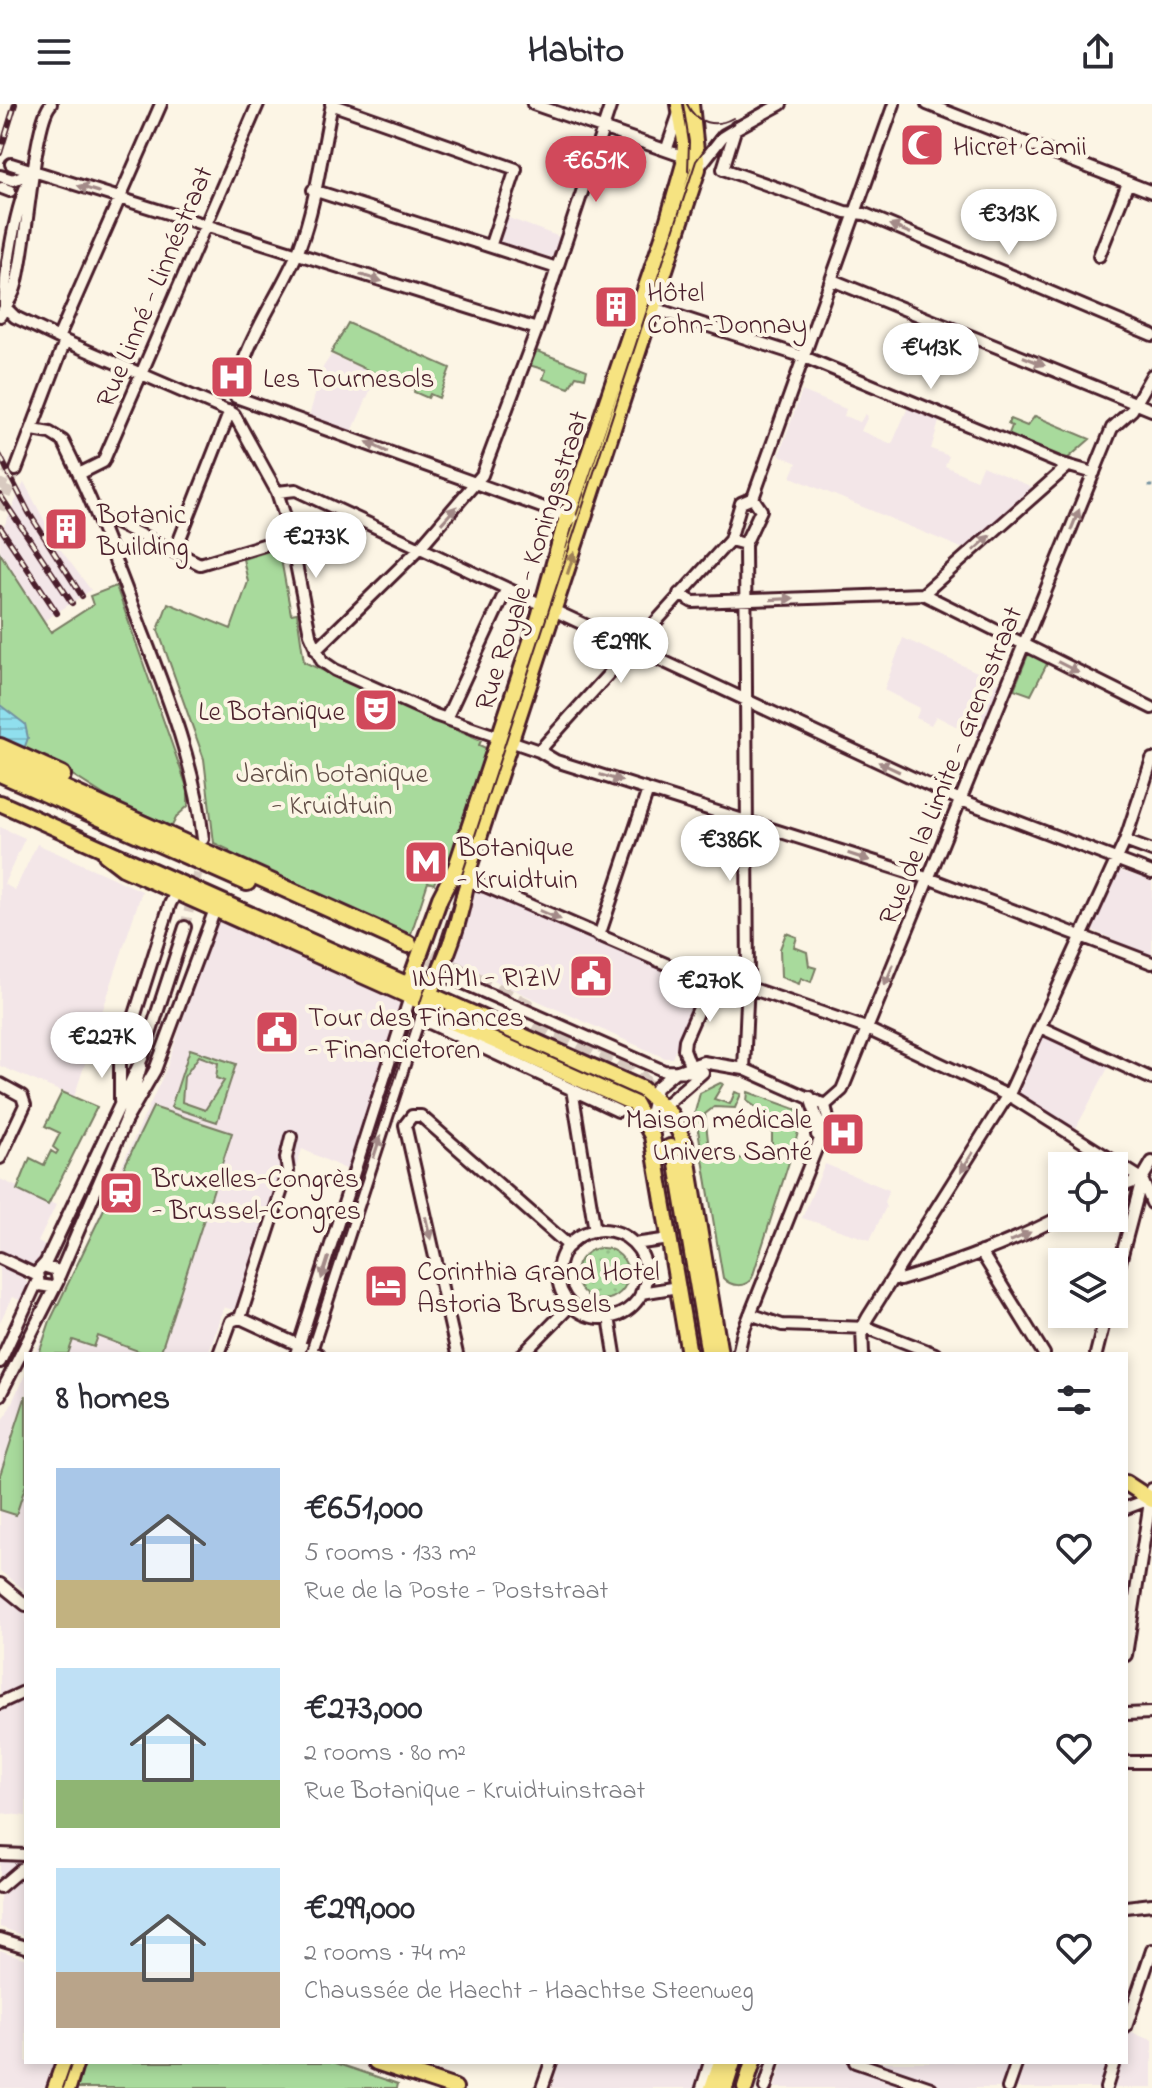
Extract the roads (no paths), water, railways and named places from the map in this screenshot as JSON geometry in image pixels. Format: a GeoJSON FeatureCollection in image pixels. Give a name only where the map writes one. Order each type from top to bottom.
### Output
{"type":"FeatureCollection","features":[{"type":"Feature","properties":{"kind":"highway"},"geometry":{"type":"LineString","coordinates":[[0,747],[62,775],[135,818]]}},
{"type":"Feature","properties":{"kind":"highway"},"geometry":{"type":"LineString","coordinates":[[0,760],[135,818],[406,948],[0,773]]}},
{"type":"Feature","properties":{"kind":"highway"},"geometry":{"type":"LineString","coordinates":[[672,1159],[699,1352]]}},
{"type":"Feature","properties":{"kind":"highway"},"geometry":{"type":"LineString","coordinates":[[724,2088],[731,2064]]}},
{"type":"Feature","properties":{"kind":"highway"},"geometry":{"type":"LineString","coordinates":[[734,2088],[742,2064]]}},
{"type":"Feature","properties":{"kind":"main road"},"geometry":{"type":"LineString","coordinates":[[683,106],[694,162]]}},
{"type":"Feature","properties":{"kind":"main road","name":"Rue Royale - Koningsstraat"},"geometry":{"type":"LineString","coordinates":[[417,991],[439,977],[463,906],[459,880],[694,162]]}},
{"type":"Feature","properties":{"kind":"main road"},"geometry":{"type":"LineString","coordinates":[[0,803],[86,841],[123,868],[179,887],[417,991],[439,1016],[650,1103],[678,1124],[672,1159],[670,1239],[678,1287],[699,1352]]}},
{"type":"Feature","properties":{"kind":"main road","name":"Rue Royale - Koningsstraat"},"geometry":{"type":"LineString","coordinates":[[417,991],[440,898],[459,880]]}},
{"type":"Feature","properties":{"kind":"main road"},"geometry":{"type":"LineString","coordinates":[[650,1103],[648,1123],[672,1159],[720,1352]]}},
{"type":"Feature","properties":{"kind":"main road"},"geometry":{"type":"LineString","coordinates":[[1128,1484],[1151,1496]]}},
{"type":"Feature","properties":{"kind":"main road"},"geometry":{"type":"LineString","coordinates":[[55,2088],[63,2064]]}},
{"type":"Feature","properties":{"kind":"main road"},"geometry":{"type":"LineString","coordinates":[[68,2088],[75,2064]]}},
{"type":"Feature","properties":{"kind":"main road"},"geometry":{"type":"LineString","coordinates":[[382,2064],[455,2088]]}},
{"type":"Feature","properties":{"kind":"main road"},"geometry":{"type":"LineString","coordinates":[[712,2088],[720,2064]]}},
{"type":"Feature","properties":{"kind":"main road"},"geometry":{"type":"LineString","coordinates":[[745,2088],[752,2064]]}},
{"type":"Feature","properties":{"kind":"street"},"geometry":{"type":"LineString","coordinates":[[14,466],[33,430],[62,339],[161,104]]}},
{"type":"Feature","properties":{"kind":"street","name":"Rue Linné - Linnéstraat"},"geometry":{"type":"LineString","coordinates":[[79,474],[103,462],[258,104]]}},
{"type":"Feature","properties":{"kind":"street"},"geometry":{"type":"LineString","coordinates":[[491,244],[516,169],[332,104],[296,255],[255,340],[236,385],[236,397],[309,420],[318,427],[576,519]]}},
{"type":"Feature","properties":{"kind":"street"},"geometry":{"type":"LineString","coordinates":[[533,104],[603,130],[667,148],[694,162],[736,127],[781,104]]}},
{"type":"Feature","properties":{"kind":"street"},"geometry":{"type":"LineString","coordinates":[[316,650],[419,549],[482,475],[537,329],[611,104]]}},
{"type":"Feature","properties":{"kind":"street"},"geometry":{"type":"LineString","coordinates":[[539,751],[730,540],[741,503],[753,498],[894,104]]}},
{"type":"Feature","properties":{"kind":"street"},"geometry":{"type":"LineString","coordinates":[[927,104],[1152,192]]}},
{"type":"Feature","properties":{"kind":"street"},"geometry":{"type":"LineString","coordinates":[[49,105],[33,172],[24,191],[3,311],[230,411],[277,492],[316,650],[322,661],[335,670],[446,719],[539,751],[556,761],[929,878],[1152,963]]}},
{"type":"Feature","properties":{"kind":"street"},"geometry":{"type":"LineString","coordinates":[[667,148],[683,106]]}},
{"type":"Feature","properties":{"kind":"street"},"geometry":{"type":"LineString","coordinates":[[736,127],[723,169],[855,212],[1152,335]]}},
{"type":"Feature","properties":{"kind":"street"},"geometry":{"type":"LineString","coordinates":[[11,164],[537,329]]}},
{"type":"Feature","properties":{"kind":"street"},"geometry":{"type":"LineString","coordinates":[[0,176],[13,180],[33,172]]}},
{"type":"Feature","properties":{"kind":"street"},"geometry":{"type":"LineString","coordinates":[[1099,256],[1128,183]]}},
{"type":"Feature","properties":{"kind":"street"},"geometry":{"type":"LineString","coordinates":[[313,190],[491,244],[557,268]]}},
{"type":"Feature","properties":{"kind":"street"},"geometry":{"type":"LineString","coordinates":[[832,280],[1152,410]]}},
{"type":"Feature","properties":{"kind":"street"},"geometry":{"type":"LineString","coordinates":[[647,306],[804,357],[1068,466],[1094,473]]}},
{"type":"Feature","properties":{"kind":"street","name":"Rue de la Limite - Grensstraat"},"geometry":{"type":"LineString","coordinates":[[825,1105],[842,1090],[1112,428],[1137,403],[1152,375]]}},
{"type":"Feature","properties":{"kind":"street"},"geometry":{"type":"LineString","coordinates":[[175,551],[230,411]]}},
{"type":"Feature","properties":{"kind":"street"},"geometry":{"type":"LineString","coordinates":[[33,430],[60,438],[100,523],[160,676],[195,780],[203,839]]}},
{"type":"Feature","properties":{"kind":"street"},"geometry":{"type":"LineString","coordinates":[[923,594],[1068,466]]}},
{"type":"Feature","properties":{"kind":"street"},"geometry":{"type":"LineString","coordinates":[[277,492],[296,490],[961,799],[1152,873]]}},
{"type":"Feature","properties":{"kind":"street"},"geometry":{"type":"LineString","coordinates":[[744,1069],[747,989],[745,544],[761,510],[753,498]]}},
{"type":"Feature","properties":{"kind":"street"},"geometry":{"type":"LineString","coordinates":[[100,523],[112,521],[208,564],[290,537]]}},
{"type":"Feature","properties":{"kind":"street"},"geometry":{"type":"LineString","coordinates":[[730,540],[745,544]]}},
{"type":"Feature","properties":{"kind":"street"},"geometry":{"type":"LineString","coordinates":[[446,719],[506,590]]}},
{"type":"Feature","properties":{"kind":"street"},"geometry":{"type":"LineString","coordinates":[[679,594],[693,602],[923,594],[1152,708]]}},
{"type":"Feature","properties":{"kind":"street"},"geometry":{"type":"LineString","coordinates":[[863,1352],[862,1328],[1007,1095],[1125,841],[1152,759]]}},
{"type":"Feature","properties":{"kind":"street"},"geometry":{"type":"LineString","coordinates":[[599,936],[648,790]]}},
{"type":"Feature","properties":{"kind":"street"},"geometry":{"type":"LineString","coordinates":[[1125,841],[1152,851]]}},
{"type":"Feature","properties":{"kind":"street"},"geometry":{"type":"LineString","coordinates":[[459,880],[485,886],[710,983],[727,989],[747,989],[867,1029],[1007,1095],[1142,1179],[1152,1203]]}},
{"type":"Feature","properties":{"kind":"street"},"geometry":{"type":"LineString","coordinates":[[120,1108],[120,1062],[179,887]]}},
{"type":"Feature","properties":{"kind":"street"},"geometry":{"type":"LineString","coordinates":[[0,1395],[59,1276],[125,1122],[155,1070],[217,904]]}},
{"type":"Feature","properties":{"kind":"street"},"geometry":{"type":"LineString","coordinates":[[125,1122],[185,927]]}},
{"type":"Feature","properties":{"kind":"street"},"geometry":{"type":"LineString","coordinates":[[313,1352],[387,1118],[423,1021],[417,991],[439,977],[452,978],[647,1064],[675,1072],[703,1072]]}},
{"type":"Feature","properties":{"kind":"street"},"geometry":{"type":"LineString","coordinates":[[690,1065],[684,1049],[685,1040],[710,983]]}},
{"type":"Feature","properties":{"kind":"street","name":"Rue Royale - Koningsstraat"},"geometry":{"type":"LineString","coordinates":[[297,1350],[417,991]]}},
{"type":"Feature","properties":{"kind":"street"},"geometry":{"type":"LineString","coordinates":[[423,1021],[618,1111]]}},
{"type":"Feature","properties":{"kind":"street"},"geometry":{"type":"LineString","coordinates":[[1040,1027],[1152,1079]]}},
{"type":"Feature","properties":{"kind":"street"},"geometry":{"type":"LineString","coordinates":[[0,1362],[143,1056]]}},
{"type":"Feature","properties":{"kind":"street"},"geometry":{"type":"LineString","coordinates":[[650,1103],[675,1072],[707,1062],[744,1069],[809,1095],[825,1105],[828,1119],[750,1314],[739,1352]]}},
{"type":"Feature","properties":{"kind":"street"},"geometry":{"type":"LineString","coordinates":[[650,1103],[703,1072],[726,1065]]}},
{"type":"Feature","properties":{"kind":"street"},"geometry":{"type":"LineString","coordinates":[[0,1084],[22,1096],[25,1105],[0,1158]]}},
{"type":"Feature","properties":{"kind":"street"},"geometry":{"type":"LineString","coordinates":[[572,1089],[595,1231]]}},
{"type":"Feature","properties":{"kind":"street"},"geometry":{"type":"LineString","coordinates":[[809,1095],[819,1124],[816,1146]]}},
{"type":"Feature","properties":{"kind":"street"},"geometry":{"type":"LineString","coordinates":[[375,1114],[405,1125]]}},
{"type":"Feature","properties":{"kind":"street"},"geometry":{"type":"LineString","coordinates":[[405,1125],[412,1116],[421,1116],[569,1246]]}},
{"type":"Feature","properties":{"kind":"street"},"geometry":{"type":"LineString","coordinates":[[405,1125],[457,1352]]}},
{"type":"Feature","properties":{"kind":"street"},"geometry":{"type":"LineString","coordinates":[[240,1318],[288,1171],[286,1158],[291,1137]]}},
{"type":"Feature","properties":{"kind":"street"},"geometry":{"type":"LineString","coordinates":[[1124,1248],[1142,1179],[1152,1162]]}},
{"type":"Feature","properties":{"kind":"street"},"geometry":{"type":"LineString","coordinates":[[1128,1184],[1142,1179]]}},
{"type":"Feature","properties":{"kind":"street"},"geometry":{"type":"LineString","coordinates":[[894,1277],[900,1280],[981,1252],[1021,1238],[1048,1224]]}},
{"type":"Feature","properties":{"kind":"street"},"geometry":{"type":"LineString","coordinates":[[595,1231],[615,1232],[634,1244],[645,1268],[641,1293],[627,1310],[609,1317],[592,1317],[571,1305],[561,1288],[558,1275],[569,1246],[595,1231]]}},
{"type":"Feature","properties":{"kind":"street"},"geometry":{"type":"LineString","coordinates":[[634,1244],[670,1239]]}},
{"type":"Feature","properties":{"kind":"street"},"geometry":{"type":"LineString","coordinates":[[981,1252],[1043,1352]]}},
{"type":"Feature","properties":{"kind":"street"},"geometry":{"type":"LineString","coordinates":[[0,1258],[39,1275]]}},
{"type":"Feature","properties":{"kind":"street"},"geometry":{"type":"LineString","coordinates":[[39,1275],[53,1267],[59,1276]]}},
{"type":"Feature","properties":{"kind":"street"},"geometry":{"type":"LineString","coordinates":[[39,1275],[42,1287],[52,1287]]}},
{"type":"Feature","properties":{"kind":"street"},"geometry":{"type":"LineString","coordinates":[[641,1293],[678,1287]]}},
{"type":"Feature","properties":{"kind":"street"},"geometry":{"type":"LineString","coordinates":[[525,1352],[571,1305]]}},
{"type":"Feature","properties":{"kind":"street"},"geometry":{"type":"LineString","coordinates":[[750,1314],[782,1325],[862,1328],[929,1352]]}},
{"type":"Feature","properties":{"kind":"street"},"geometry":{"type":"LineString","coordinates":[[609,1317],[615,1352]]}},
{"type":"Feature","properties":{"kind":"street"},"geometry":{"type":"LineString","coordinates":[[220,1352],[231,1321],[240,1318],[297,1350]]}},
{"type":"Feature","properties":{"kind":"street"},"geometry":{"type":"LineString","coordinates":[[1096,1352],[1102,1328]]}},
{"type":"Feature","properties":{"kind":"street"},"geometry":{"type":"LineString","coordinates":[[1128,1507],[1151,1496]]}},
{"type":"Feature","properties":{"kind":"street"},"geometry":{"type":"LineString","coordinates":[[1128,1642],[1151,1496]]}},
{"type":"Feature","properties":{"kind":"street"},"geometry":{"type":"LineString","coordinates":[[0,1584],[24,1603]]}},
{"type":"Feature","properties":{"kind":"street"},"geometry":{"type":"LineString","coordinates":[[0,1703],[24,1692]]}},
{"type":"Feature","properties":{"kind":"street"},"geometry":{"type":"LineString","coordinates":[[1128,1714],[1152,1713]]}},
{"type":"Feature","properties":{"kind":"street"},"geometry":{"type":"LineString","coordinates":[[1128,1762],[1152,1762]]}},
{"type":"Feature","properties":{"kind":"street"},"geometry":{"type":"LineString","coordinates":[[0,1854],[24,1855]]}},
{"type":"Feature","properties":{"kind":"street"},"geometry":{"type":"LineString","coordinates":[[0,1887],[24,1867]]}},
{"type":"Feature","properties":{"kind":"street"},"geometry":{"type":"LineString","coordinates":[[1128,1907],[1152,1904]]}},
{"type":"Feature","properties":{"kind":"street"},"geometry":{"type":"LineString","coordinates":[[0,1939],[24,1946]]}},
{"type":"Feature","properties":{"kind":"street"},"geometry":{"type":"LineString","coordinates":[[1128,2021],[1152,1950]]}},
{"type":"Feature","properties":{"kind":"street"},"geometry":{"type":"LineString","coordinates":[[542,2088],[550,2064]]}},
{"type":"Feature","properties":{"kind":"street"},"geometry":{"type":"LineString","coordinates":[[702,2088],[709,2064]]}},
{"type":"Feature","properties":{"kind":"street"},"geometry":{"type":"LineString","coordinates":[[765,2088],[772,2064]]}},
{"type":"Feature","properties":{"kind":"street"},"geometry":{"type":"LineString","coordinates":[[860,2064],[913,2085],[931,2088]]}},
{"type":"Feature","properties":{"kind":"street"},"geometry":{"type":"LineString","coordinates":[[1008,2088],[1016,2064]]}},
{"type":"Feature","properties":{"kind":"street"},"geometry":{"type":"LineString","coordinates":[[1106,2088],[1113,2064]]}},
{"type":"Feature","properties":{"kind":"water"},"geometry":{"type":"Polygon","coordinates":[[[0,705],[25,724],[28,738],[24,749],[0,739],[0,705]]]}},
{"type":"Feature","properties":{"kind":"tunnel"},"geometry":{"type":"LineString","coordinates":[[0,489],[12,463]]}},
{"type":"Feature","properties":{"kind":"tunnel"},"geometry":{"type":"LineString","coordinates":[[0,510],[16,470]]}},
{"type":"Feature","properties":{"kind":"tunnel"},"geometry":{"type":"LineString","coordinates":[[185,927],[201,857]]}},
{"type":"Feature","properties":{"kind":"tunnel"},"geometry":{"type":"LineString","coordinates":[[410,945],[534,1010]]}},
{"type":"Feature","properties":{"kind":"tunnel"},"geometry":{"type":"LineString","coordinates":[[515,1011],[610,1064]]}},
{"type":"Feature","properties":{"kind":"tunnel"},"geometry":{"type":"LineString","coordinates":[[601,1045],[631,1067],[652,1096],[678,1164]]}},
{"type":"Feature","properties":{"kind":"tunnel"},"geometry":{"type":"LineString","coordinates":[[627,1081],[655,1125]]}},
{"type":"Feature","properties":{"kind":"tram line"},"geometry":{"type":"LineString","coordinates":[[683,104],[689,142],[688,171]]}},
{"type":"Feature","properties":{"kind":"tram line"},"geometry":{"type":"LineString","coordinates":[[687,104],[695,116],[707,122],[719,123],[733,118]]}},
{"type":"Feature","properties":{"kind":"tram line"},"geometry":{"type":"LineString","coordinates":[[306,1352],[696,161],[715,135],[765,104]]}},
{"type":"Feature","properties":{"kind":"tram line"},"geometry":{"type":"LineString","coordinates":[[63,2088],[71,2064]]}},
{"type":"Feature","properties":{"kind":"railway"},"geometry":{"type":"LineString","coordinates":[[0,153],[15,104]]}},
{"type":"Feature","properties":{"kind":"railway"},"geometry":{"type":"LineString","coordinates":[[0,456],[29,513],[82,596]]}},
{"type":"Feature","properties":{"kind":"railway"},"geometry":{"type":"LineString","coordinates":[[0,495],[72,603]]}},
{"type":"Feature","properties":{"kind":"railway"},"geometry":{"type":"LineString","coordinates":[[0,527],[57,613]]}},
{"type":"Feature","properties":{"kind":"place","name":"Hicret Camii"},"geometry":{"type":"Point","coordinates":[922,145]}},
{"type":"Feature","properties":{"kind":"place","name":"Hôtel Cohn-Donnay"},"geometry":{"type":"Point","coordinates":[616,307]}},
{"type":"Feature","properties":{"kind":"place","name":"Les Tournesols"},"geometry":{"type":"Point","coordinates":[232,377]}},
{"type":"Feature","properties":{"kind":"place","name":"Botanic Building"},"geometry":{"type":"Point","coordinates":[66,529]}},
{"type":"Feature","properties":{"kind":"place","name":"Le Botanique"},"geometry":{"type":"Point","coordinates":[376,710]}},
{"type":"Feature","properties":{"kind":"place","name":"Botanique - Kruidtuin"},"geometry":{"type":"Point","coordinates":[426,862]}},
{"type":"Feature","properties":{"kind":"place","name":"INAMI - RIZIV"},"geometry":{"type":"Point","coordinates":[591,976]}},
{"type":"Feature","properties":{"kind":"place","name":"Tour des Finances - Financietoren"},"geometry":{"type":"Point","coordinates":[277,1032]}},
{"type":"Feature","properties":{"kind":"place","name":"Maison médicale Univers Santé"},"geometry":{"type":"Point","coordinates":[843,1134]}},
{"type":"Feature","properties":{"kind":"place","name":"Bruxelles-Congrès - Brussel-Congres"},"geometry":{"type":"Point","coordinates":[121,1193]}},
{"type":"Feature","properties":{"kind":"place","name":"Corinthia Grand Hotel Astoria Brussels"},"geometry":{"type":"Point","coordinates":[386,1286]}},
{"type":"Feature","properties":{"kind":"park label","name":"Jardin botanique - Kruidtuin"},"geometry":{"type":"Point","coordinates":[332,788]}}]}
